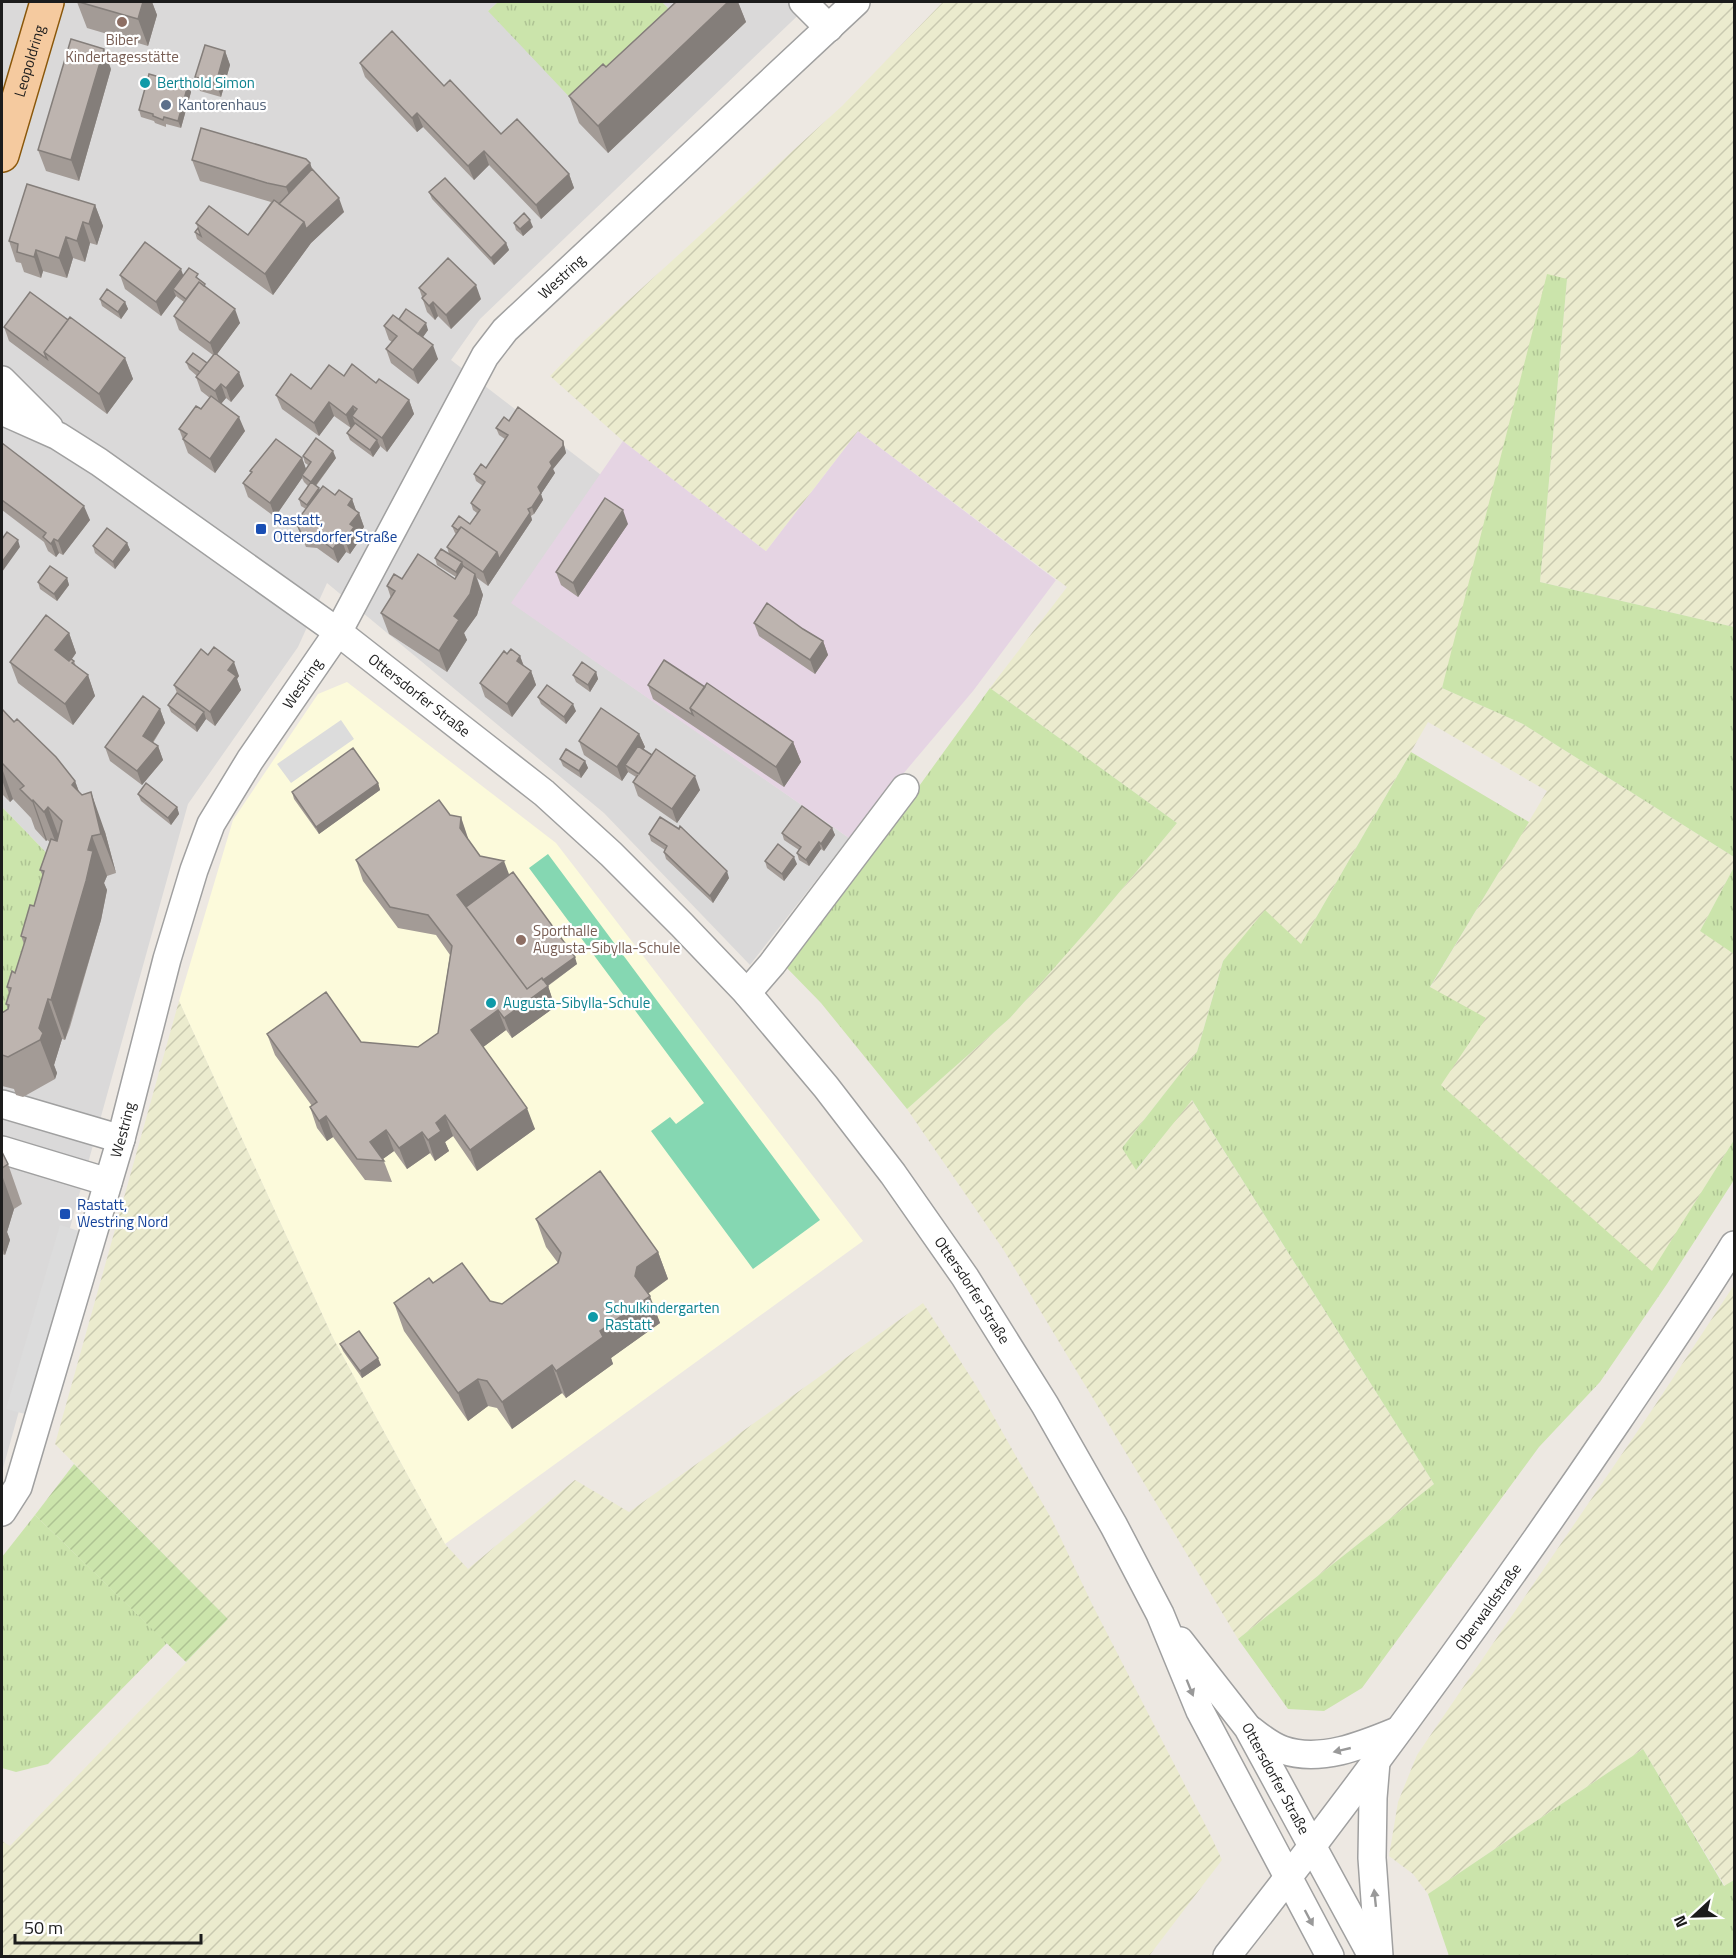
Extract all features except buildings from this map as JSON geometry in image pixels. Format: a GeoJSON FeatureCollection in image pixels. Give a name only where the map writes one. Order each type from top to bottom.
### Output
{"type":"FeatureCollection","features":[{"type":"Feature","properties":{"kind":"main road","name":"Leopoldring"},"geometry":{"type":"LineString","coordinates":[[2,154],[47,2]]}},
{"type":"Feature","properties":{"kind":"street"},"geometry":{"type":"LineString","coordinates":[[803,2],[829,28]]}},
{"type":"Feature","properties":{"kind":"street","name":"Westring"},"geometry":{"type":"LineString","coordinates":[[2,1512],[18,1487],[121,1139],[167,958],[194,870],[211,824],[250,760],[338,632],[485,356],[505,330],[856,2]]}},
{"type":"Feature","properties":{"kind":"street","name":"Ottersdorfer Straße"},"geometry":{"type":"LineString","coordinates":[[2,380],[58,436]]}},
{"type":"Feature","properties":{"kind":"street","name":"Ottersdorfer Straße"},"geometry":{"type":"LineString","coordinates":[[2,411],[58,436],[99,462],[338,632],[543,793],[610,854],[747,993],[826,1087],[893,1173],[964,1277],[1056,1425],[1114,1526],[1160,1614],[1200,1711],[1330,1956]]}},
{"type":"Feature","properties":{"kind":"street"},"geometry":{"type":"LineString","coordinates":[[747,993],[905,788]]}},
{"type":"Feature","properties":{"kind":"street"},"geometry":{"type":"LineString","coordinates":[[2,1104],[121,1139]]}},
{"type":"Feature","properties":{"kind":"street"},"geometry":{"type":"LineString","coordinates":[[2,1150],[108,1182]]}},
{"type":"Feature","properties":{"kind":"street","name":"Oberwaldstraße"},"geometry":{"type":"LineString","coordinates":[[1227,1956],[1312,1848],[1487,1610],[1734,1245]]}},
{"type":"Feature","properties":{"kind":"street","name":"Ottersdorfer Straße"},"geometry":{"type":"LineString","coordinates":[[1160,1614],[1248,1728],[1372,1956]]}},
{"type":"Feature","properties":{"kind":"street"},"geometry":{"type":"LineString","coordinates":[[1248,1728],[1282,1750],[1298,1754],[1322,1754],[1345,1750],[1397,1731]]}},
{"type":"Feature","properties":{"kind":"street"},"geometry":{"type":"LineString","coordinates":[[1376,1762],[1372,1858],[1379,1956]]}},
{"type":"Feature","properties":{"kind":"shaded area"},"geometry":{"type":"Polygon","coordinates":[[[2,2],[498,2],[488,11],[673,13],[662,2],[812,2],[480,319],[451,360],[601,475],[512,603],[849,838],[750,965],[604,813],[327,583],[298,647],[188,804],[2,1472],[2,1027],[65,872],[2,807],[2,2]]]}},
{"type":"Feature","properties":{"kind":"shaded area"},"geometry":{"type":"Polygon","coordinates":[[[858,431],[1056,580],[973,691],[849,838],[511,603],[623,441],[766,551],[858,431]]]}},
{"type":"Feature","properties":{"kind":"shaded area"},"geometry":{"type":"Polygon","coordinates":[[[347,682],[556,843],[863,1241],[445,1544],[333,1338],[179,1001],[233,820],[318,694],[347,682]]]}},
{"type":"Feature","properties":{"kind":"shaded area"},"geometry":{"type":"Polygon","coordinates":[[[341,720],[354,739],[291,783],[277,764],[341,720]]]}},
{"type":"Feature","properties":{"kind":"shaded area"},"geometry":{"type":"Polygon","coordinates":[[[60,1225],[79,1231],[25,1414],[6,1409],[60,1225]]]}},
{"type":"Feature","properties":{"kind":"green space"},"geometry":{"type":"Polygon","coordinates":[[[498,2],[662,2],[673,13],[577,105],[488,11],[498,2]]]}},
{"type":"Feature","properties":{"kind":"green space"},"geometry":{"type":"Polygon","coordinates":[[[943,2],[1734,2],[1734,627],[1540,582],[1567,279],[1442,688],[1523,724],[1734,857],[1734,867],[1700,931],[1734,952],[1734,1140],[1652,1272],[1441,1085],[1430,988],[1547,791],[1428,722],[1301,944],[1223,960],[1197,1052],[1122,1148],[1137,1170],[1191,1099],[1434,1484],[1238,1639],[1003,1249],[907,1109],[1010,1018],[1177,823],[990,688],[1067,587],[858,431],[766,551],[623,441],[550,376],[585,340],[842,106],[943,2]]]}},
{"type":"Feature","properties":{"kind":"green space"},"geometry":{"type":"Polygon","coordinates":[[[1547,274],[1567,279],[1540,582],[1734,627],[1734,857],[1523,724],[1442,688],[1547,274]]]}},
{"type":"Feature","properties":{"kind":"green space"},"geometry":{"type":"Polygon","coordinates":[[[990,688],[1177,823],[1010,1018],[907,1109],[821,1003],[784,965],[909,800],[990,688]]]}},
{"type":"Feature","properties":{"kind":"green space"},"geometry":{"type":"Polygon","coordinates":[[[1411,752],[1529,822],[1430,987],[1486,1018],[1441,1085],[1652,1271],[1734,1140],[1734,1180],[1600,1382],[1539,1447],[1362,1688],[1324,1711],[1288,1709],[1238,1639],[1434,1484],[1192,1100],[1136,1170],[1122,1148],[1197,1052],[1223,961],[1265,910],[1301,944],[1411,752]]]}},
{"type":"Feature","properties":{"kind":"green space"},"geometry":{"type":"Polygon","coordinates":[[[2,807],[65,872],[2,1027],[2,807]]]}},
{"type":"Feature","properties":{"kind":"green space"},"geometry":{"type":"Polygon","coordinates":[[[548,854],[820,1220],[753,1269],[651,1131],[670,1117],[676,1124],[704,1103],[529,868],[548,854]]]}},
{"type":"Feature","properties":{"kind":"green space"},"geometry":{"type":"Polygon","coordinates":[[[1734,867],[1734,954],[1700,931],[1734,867]]]}},
{"type":"Feature","properties":{"kind":"green space"},"geometry":{"type":"Polygon","coordinates":[[[179,1001],[333,1338],[445,1544],[468,1569],[575,1480],[629,1512],[923,1303],[977,1387],[1052,1520],[1222,1860],[1149,1956],[2,1956],[2,1841],[10,1846],[228,1619],[55,1444],[179,1001]]]}},
{"type":"Feature","properties":{"kind":"green space"},"geometry":{"type":"Polygon","coordinates":[[[1734,1285],[1734,1880],[1725,1886],[1643,1749],[1428,1894],[1413,1874],[1389,1856],[1398,1802],[1417,1755],[1654,1407],[1734,1285]]]}},
{"type":"Feature","properties":{"kind":"green space"},"geometry":{"type":"Polygon","coordinates":[[[74,1464],[228,1619],[186,1662],[35,1515],[74,1464]]]}},
{"type":"Feature","properties":{"kind":"green space"},"geometry":{"type":"Polygon","coordinates":[[[35,1515],[167,1643],[48,1764],[16,1772],[2,1768],[2,1557],[35,1515]]]}},
{"type":"Feature","properties":{"kind":"green space"},"geometry":{"type":"Polygon","coordinates":[[[1643,1749],[1724,1886],[1734,1880],[1734,1956],[1449,1956],[1428,1894],[1643,1749]]]}},
{"type":"Feature","properties":{"kind":"place","name":"Biber Kindertagesstätte"},"geometry":{"type":"Point","coordinates":[122,22]}},
{"type":"Feature","properties":{"kind":"place","name":"Berthold Simon"},"geometry":{"type":"Point","coordinates":[145,83]}},
{"type":"Feature","properties":{"kind":"place","name":"Kantorenhaus"},"geometry":{"type":"Point","coordinates":[166,105]}},
{"type":"Feature","properties":{"kind":"place","name":"Rastatt, Ottersdorfer Straße"},"geometry":{"type":"Point","coordinates":[261,529]}},
{"type":"Feature","properties":{"kind":"place","name":"Sporthalle Augusta-Sibylla-Schule"},"geometry":{"type":"Point","coordinates":[521,940]}},
{"type":"Feature","properties":{"kind":"place","name":"Augusta-Sibylla-Schule"},"geometry":{"type":"Point","coordinates":[491,1003]}},
{"type":"Feature","properties":{"kind":"place","name":"Rastatt, Westring Nord"},"geometry":{"type":"Point","coordinates":[65,1214]}},
{"type":"Feature","properties":{"kind":"place","name":"Schulkindergarten Rastatt"},"geometry":{"type":"Point","coordinates":[593,1317]}}]}
